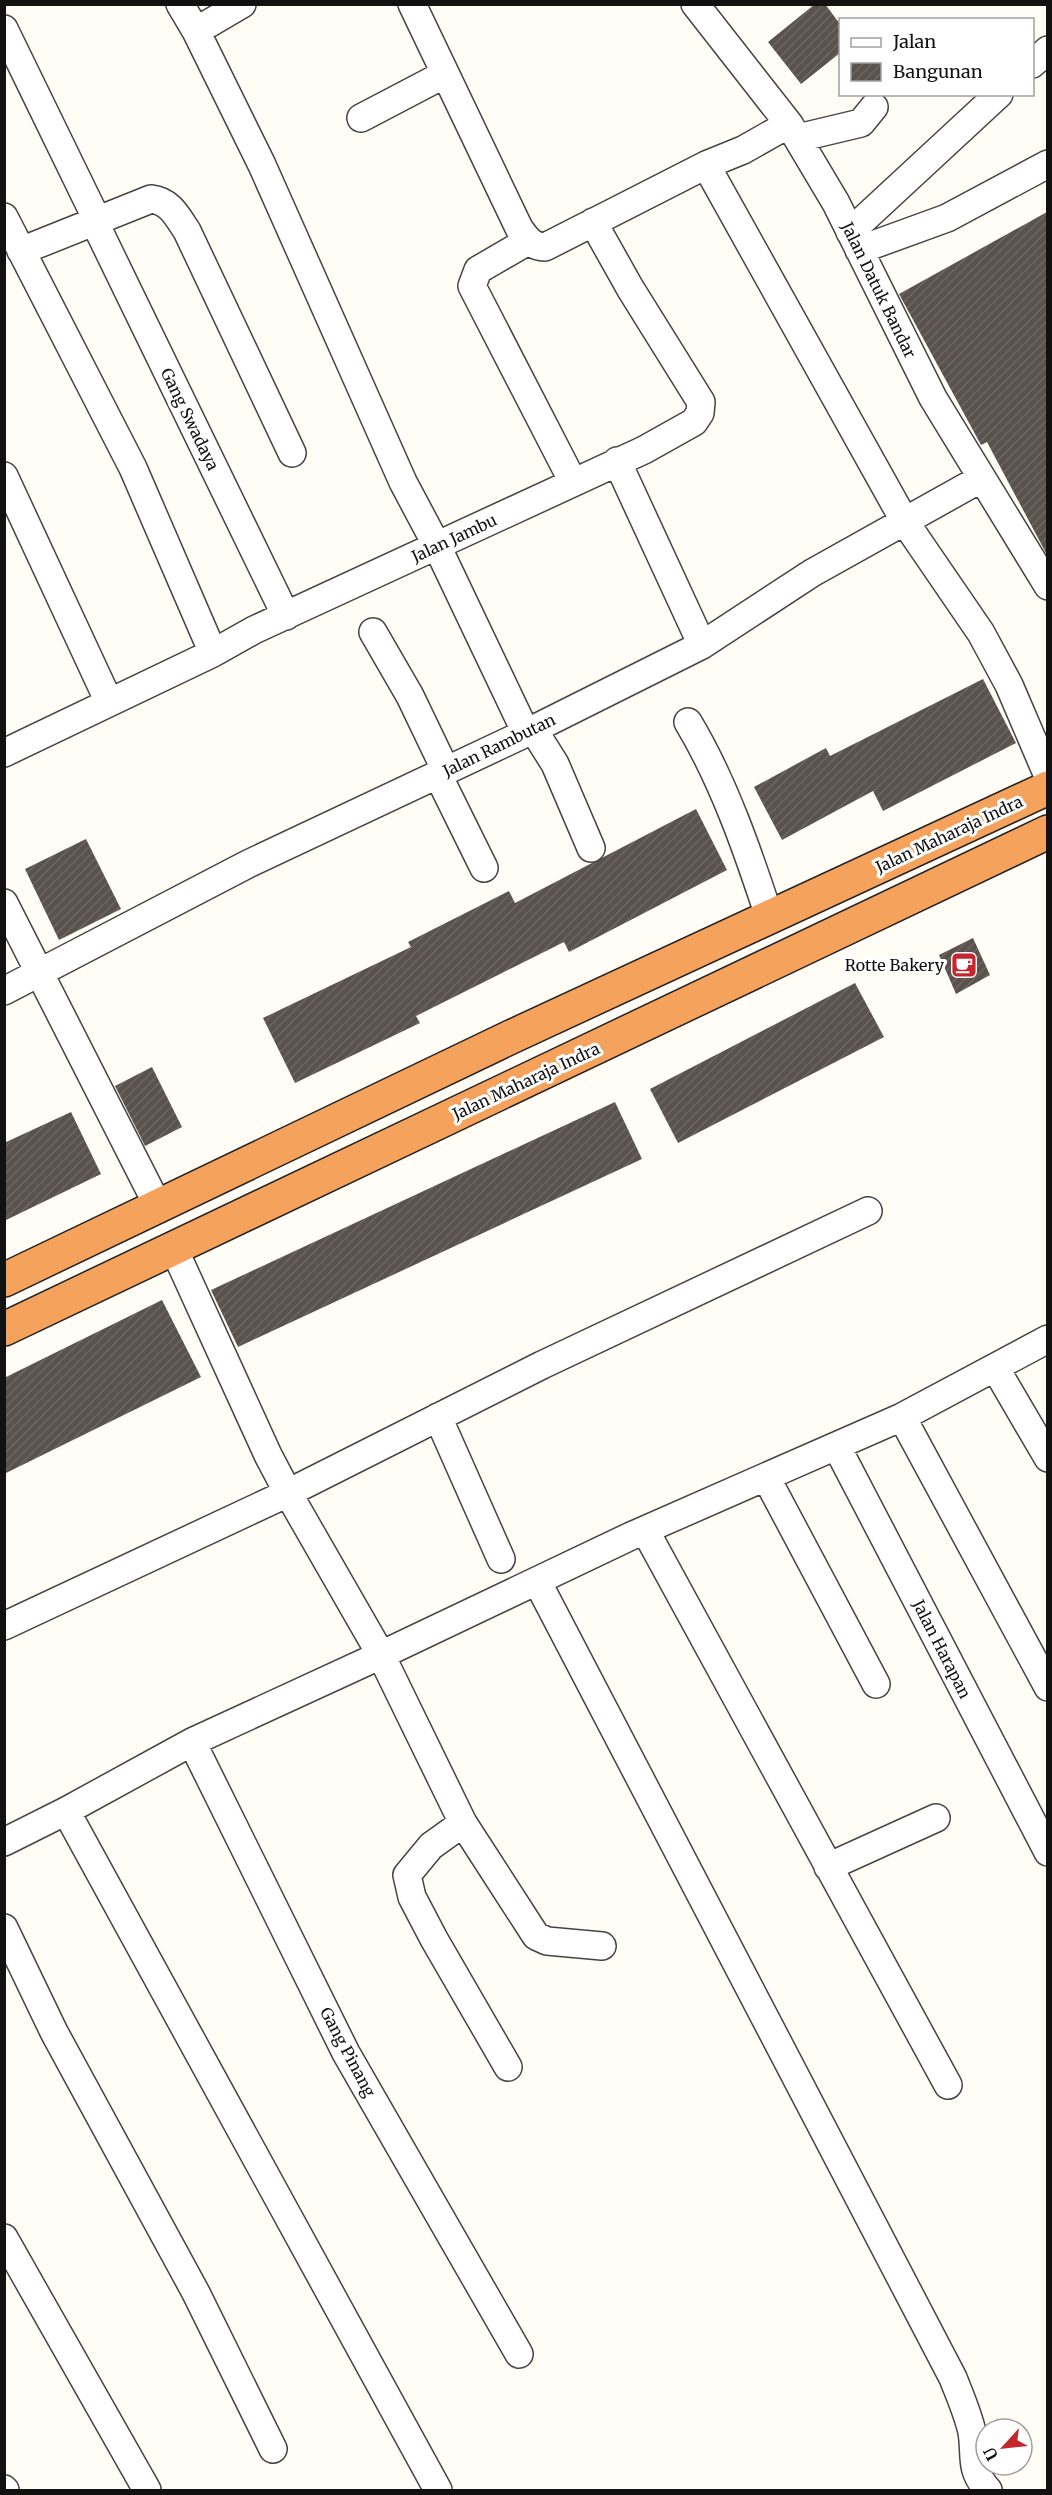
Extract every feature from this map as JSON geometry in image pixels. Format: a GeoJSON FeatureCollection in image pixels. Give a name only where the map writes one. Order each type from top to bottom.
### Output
{"type":"FeatureCollection","features":[{"type":"Feature","properties":{"kind":"highway","name":"Jalan Maharaja Indra"},"geometry":{"type":"LineString","coordinates":[[4,1280],[694,951],[770,919],[1047,788]]}},
{"type":"Feature","properties":{"kind":"highway","name":"Jalan Maharaja Indra"},"geometry":{"type":"LineString","coordinates":[[4,1329],[1047,832]]}},
{"type":"Feature","properties":{"kind":"highway"},"geometry":{"type":"LineString","coordinates":[[694,951],[712,992]]}},
{"type":"Feature","properties":{"kind":"street"},"geometry":{"type":"LineString","coordinates":[[180,4],[196,31],[262,165],[403,482],[530,731],[555,764],[591,849]]}},
{"type":"Feature","properties":{"kind":"street"},"geometry":{"type":"LineString","coordinates":[[196,31],[242,4]]}},
{"type":"Feature","properties":{"kind":"street"},"geometry":{"type":"LineString","coordinates":[[412,4],[519,228],[528,241],[538,247],[545,247],[706,165],[793,131],[861,123],[874,107]]}},
{"type":"Feature","properties":{"kind":"street","name":"Jalan Datuk Bandar"},"geometry":{"type":"LineString","coordinates":[[709,9],[793,131],[836,203],[933,398],[1046,582]]}},
{"type":"Feature","properties":{"kind":"street","name":"Gang Swadaya"},"geometry":{"type":"LineString","coordinates":[[4,29],[286,616]]}},
{"type":"Feature","properties":{"kind":"street"},"geometry":{"type":"LineString","coordinates":[[1034,62],[1047,50]]}},
{"type":"Feature","properties":{"kind":"street"},"geometry":{"type":"LineString","coordinates":[[361,118],[445,74]]}},
{"type":"Feature","properties":{"kind":"street"},"geometry":{"type":"LineString","coordinates":[[855,241],[997,96]]}},
{"type":"Feature","properties":{"kind":"street"},"geometry":{"type":"LineString","coordinates":[[855,241],[947,218],[1047,164]]}},
{"type":"Feature","properties":{"kind":"street"},"geometry":{"type":"LineString","coordinates":[[706,165],[905,522],[981,633],[1010,685],[1047,776]]}},
{"type":"Feature","properties":{"kind":"street"},"geometry":{"type":"LineString","coordinates":[[21,251],[96,223],[151,199],[160,200],[169,206],[187,231],[292,453]]}},
{"type":"Feature","properties":{"kind":"street"},"geometry":{"type":"LineString","coordinates":[[4,217],[133,468],[213,653]]}},
{"type":"Feature","properties":{"kind":"street","name":"Jalan Jambu"},"geometry":{"type":"LineString","coordinates":[[4,753],[286,616],[644,450],[694,422],[700,413],[701,402],[630,288],[593,222]]}},
{"type":"Feature","properties":{"kind":"street"},"geometry":{"type":"LineString","coordinates":[[528,241],[478,270],[472,286],[573,482]]}},
{"type":"Feature","properties":{"kind":"street"},"geometry":{"type":"LineString","coordinates":[[617,461],[702,645]]}},
{"type":"Feature","properties":{"kind":"street"},"geometry":{"type":"LineString","coordinates":[[4,476],[109,702]]}},
{"type":"Feature","properties":{"kind":"street","name":"Jalan Rambutan"},"geometry":{"type":"LineString","coordinates":[[4,991],[248,864],[530,731],[702,645],[812,573],[982,478]]}},
{"type":"Feature","properties":{"kind":"street"},"geometry":{"type":"LineString","coordinates":[[373,632],[410,696],[484,868]]}},
{"type":"Feature","properties":{"kind":"street"},"geometry":{"type":"LineString","coordinates":[[688,722],[702,745],[747,851],[770,919]]}},
{"type":"Feature","properties":{"kind":"street"},"geometry":{"type":"LineString","coordinates":[[4,903],[158,1206]]}},
{"type":"Feature","properties":{"kind":"street"},"geometry":{"type":"LineString","coordinates":[[4,1626],[288,1493],[542,1365],[868,1211]]}},
{"type":"Feature","properties":{"kind":"street"},"geometry":{"type":"LineString","coordinates":[[174,1249],[263,1444],[288,1493],[381,1655],[463,1823],[536,1936],[547,1941],[602,1946]]}},
{"type":"Feature","properties":{"kind":"street"},"geometry":{"type":"LineString","coordinates":[[4,1842],[192,1742],[645,1530],[902,1417],[996,1369],[1047,1339]]}},
{"type":"Feature","properties":{"kind":"street"},"geometry":{"type":"LineString","coordinates":[[996,1369],[1047,1458]]}},
{"type":"Feature","properties":{"kind":"street"},"geometry":{"type":"LineString","coordinates":[[438,1417],[501,1558]]}},
{"type":"Feature","properties":{"kind":"street"},"geometry":{"type":"LineString","coordinates":[[902,1417],[1047,1687]]}},
{"type":"Feature","properties":{"kind":"street","name":"Jalan Harapan"},"geometry":{"type":"LineString","coordinates":[[837,1447],[1047,1852]]}},
{"type":"Feature","properties":{"kind":"street"},"geometry":{"type":"LineString","coordinates":[[766,1477],[876,1684]]}},
{"type":"Feature","properties":{"kind":"street"},"geometry":{"type":"LineString","coordinates":[[645,1530],[948,2085]]}},
{"type":"Feature","properties":{"kind":"street"},"geometry":{"type":"LineString","coordinates":[[537,1581],[953,2378],[972,2434],[973,2465],[980,2482],[988,2490]]}},
{"type":"Feature","properties":{"kind":"street","name":"Gang Pinang"},"geometry":{"type":"LineString","coordinates":[[192,1742],[346,2053],[519,2354]]}},
{"type":"Feature","properties":{"kind":"street"},"geometry":{"type":"LineString","coordinates":[[66,1811],[438,2490]]}},
{"type":"Feature","properties":{"kind":"street"},"geometry":{"type":"LineString","coordinates":[[828,1867],[936,1818]]}},
{"type":"Feature","properties":{"kind":"street"},"geometry":{"type":"LineString","coordinates":[[463,1823],[430,1846],[407,1875],[412,1897],[434,1939],[508,2067]]}},
{"type":"Feature","properties":{"kind":"street"},"geometry":{"type":"LineString","coordinates":[[4,1928],[54,2032],[195,2293],[273,2449]]}},
{"type":"Feature","properties":{"kind":"street"},"geometry":{"type":"LineString","coordinates":[[4,2238],[147,2490]]}},
{"type":"Feature","properties":{"kind":"building"},"geometry":{"type":"Polygon","coordinates":[[[815,4],[825,4],[839,23],[839,54],[801,84],[768,42],[815,4]]]}},
{"type":"Feature","properties":{"kind":"building"},"geometry":{"type":"Polygon","coordinates":[[[1047,212],[1047,555],[987,442],[981,445],[899,294],[1047,212]]]}},
{"type":"Feature","properties":{"kind":"building"},"geometry":{"type":"Polygon","coordinates":[[[983,679],[1016,743],[883,811],[873,791],[782,840],[754,787],[826,748],[830,756],[983,679]]]}},
{"type":"Feature","properties":{"kind":"building"},"geometry":{"type":"Polygon","coordinates":[[[696,809],[727,870],[569,952],[564,942],[416,1016],[420,1023],[295,1083],[263,1018],[411,947],[408,942],[509,891],[515,903],[696,809]]]}},
{"type":"Feature","properties":{"kind":"building"},"geometry":{"type":"Polygon","coordinates":[[[86,839],[121,909],[59,940],[25,869],[86,839]]]}},
{"type":"Feature","properties":{"kind":"building","name":"Rotte Bakery"},"geometry":{"type":"Polygon","coordinates":[[[973,938],[990,975],[956,994],[939,955],[973,938]]]}},
{"type":"Feature","properties":{"kind":"building"},"geometry":{"type":"Polygon","coordinates":[[[855,983],[884,1037],[678,1143],[650,1089],[855,983]]]}},
{"type":"Feature","properties":{"kind":"building"},"geometry":{"type":"Polygon","coordinates":[[[152,1067],[182,1127],[145,1146],[115,1086],[152,1067]]]}},
{"type":"Feature","properties":{"kind":"building"},"geometry":{"type":"Polygon","coordinates":[[[615,1102],[642,1159],[238,1347],[211,1290],[615,1102]]]}},
{"type":"Feature","properties":{"kind":"building"},"geometry":{"type":"Polygon","coordinates":[[[71,1112],[101,1174],[4,1221],[4,1143],[71,1112]]]}},
{"type":"Feature","properties":{"kind":"building"},"geometry":{"type":"Polygon","coordinates":[[[162,1300],[201,1377],[4,1474],[4,1378],[162,1300]]]}},
{"type":"Feature","properties":{"kind":"place","name":"Rotte Bakery"},"geometry":{"type":"Point","coordinates":[964,965]}}]}
